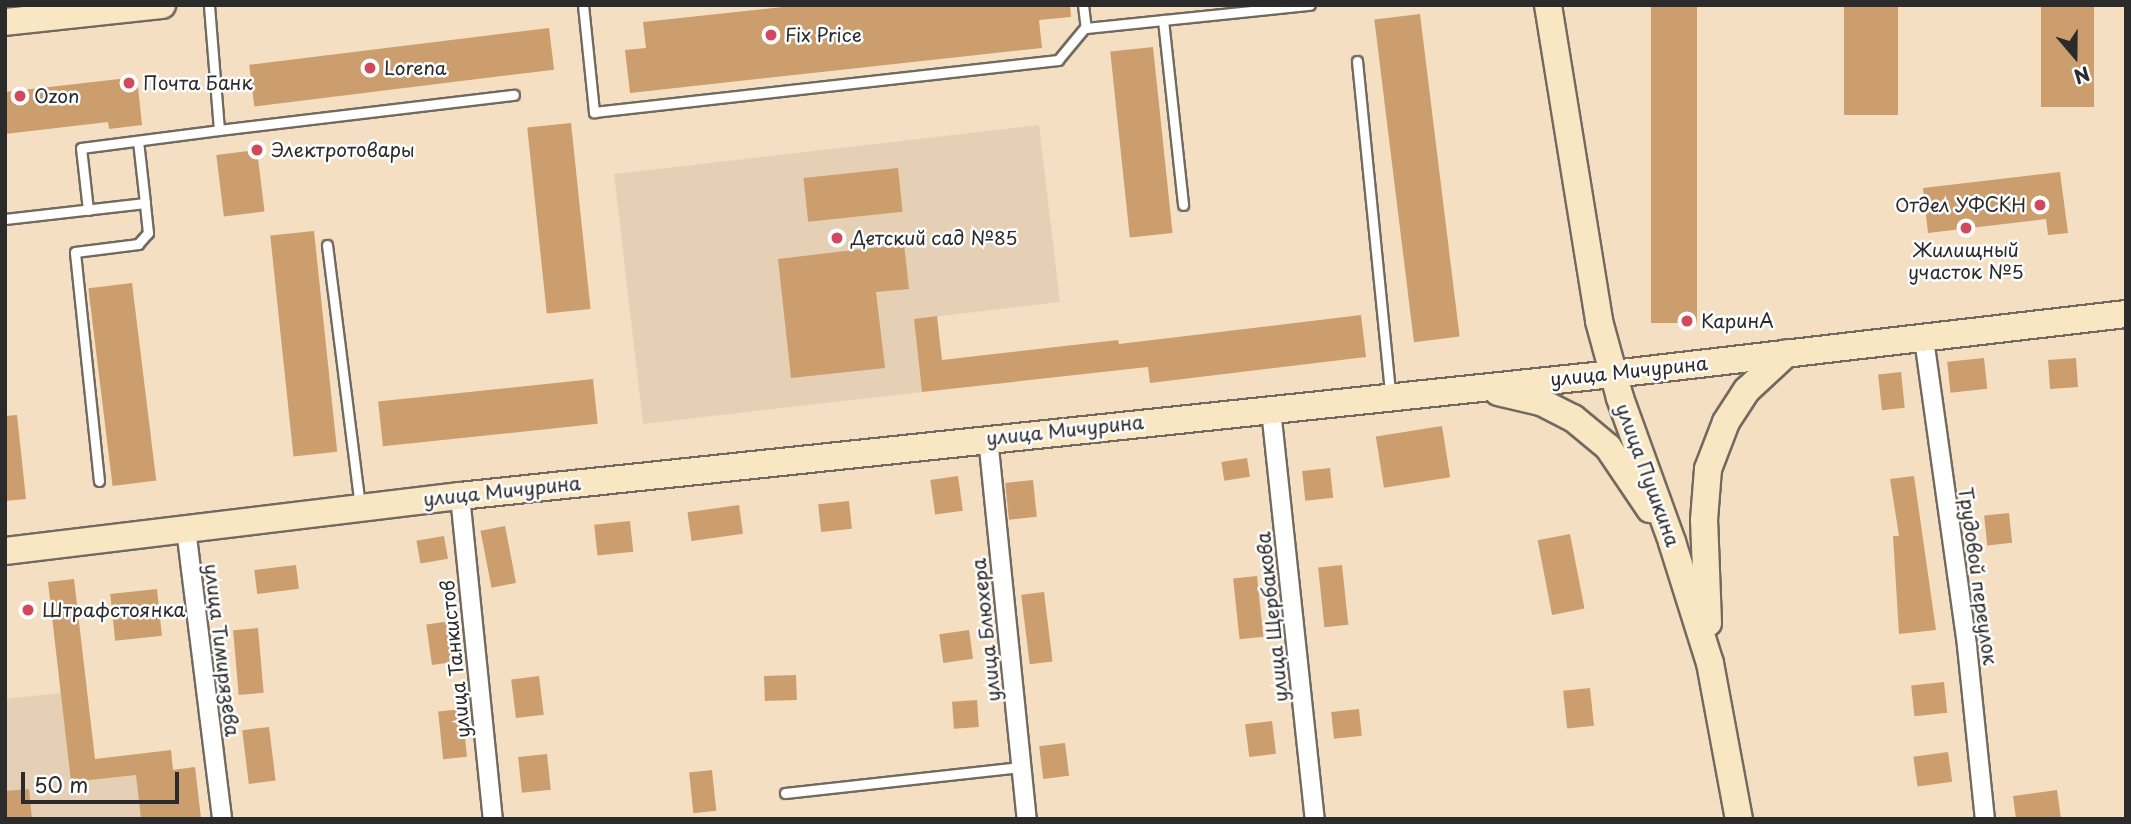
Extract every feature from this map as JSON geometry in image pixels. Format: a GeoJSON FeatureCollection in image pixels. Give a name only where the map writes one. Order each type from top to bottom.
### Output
{"type":"FeatureCollection","features":[{"type":"Feature","properties":{"kind":"street","name":"улица Пушкина"},"geometry":{"type":"LineString","coordinates":[[1548,5],[1590,276],[1613,374],[1672,542],[1710,663],[1739,819]]}},
{"type":"Feature","properties":{"kind":"street"},"geometry":{"type":"LineString","coordinates":[[5,22],[148,6]]}},
{"type":"Feature","properties":{"kind":"street","name":"улица Мичурина"},"geometry":{"type":"LineString","coordinates":[[5,551],[460,496],[1469,387],[1613,374],[2126,314]]}},
{"type":"Feature","properties":{"kind":"street","name":"Трудовой переулок"},"geometry":{"type":"LineString","coordinates":[[1924,339],[1967,646],[1986,819]]}},
{"type":"Feature","properties":{"kind":"street"},"geometry":{"type":"LineString","coordinates":[[1710,663],[1704,520],[1708,469],[1726,422],[1747,390],[1787,353]]}},
{"type":"Feature","properties":{"kind":"street"},"geometry":{"type":"LineString","coordinates":[[1469,387],[1541,402],[1573,418],[1608,447],[1672,542]]}},
{"type":"Feature","properties":{"kind":"street","name":"улица Щербакова"},"geometry":{"type":"LineString","coordinates":[[1271,410],[1315,819]]}},
{"type":"Feature","properties":{"kind":"street","name":"улица Блюхера"},"geometry":{"type":"LineString","coordinates":[[988,438],[1027,819]]}},
{"type":"Feature","properties":{"kind":"street","name":"улица Танкистов"},"geometry":{"type":"LineString","coordinates":[[460,496],[493,819]]}},
{"type":"Feature","properties":{"kind":"street","name":"улица Тимирязева"},"geometry":{"type":"LineString","coordinates":[[186,529],[222,819]]}},
{"type":"Feature","properties":{"kind":"lane"},"geometry":{"type":"LineString","coordinates":[[209,5],[219,130]]}},
{"type":"Feature","properties":{"kind":"lane"},"geometry":{"type":"LineString","coordinates":[[583,5],[594,112],[1058,60],[1086,26],[1310,5]]}},
{"type":"Feature","properties":{"kind":"lane"},"geometry":{"type":"LineString","coordinates":[[1083,5],[1086,26]]}},
{"type":"Feature","properties":{"kind":"lane"},"geometry":{"type":"LineString","coordinates":[[1163,20],[1183,205]]}},
{"type":"Feature","properties":{"kind":"lane"},"geometry":{"type":"LineString","coordinates":[[1357,61],[1390,396]]}},
{"type":"Feature","properties":{"kind":"lane"},"geometry":{"type":"LineString","coordinates":[[88,210],[81,148],[514,95]]}},
{"type":"Feature","properties":{"kind":"lane"},"geometry":{"type":"LineString","coordinates":[[99,481],[75,252],[138,244],[149,233],[138,141]]}},
{"type":"Feature","properties":{"kind":"lane"},"geometry":{"type":"LineString","coordinates":[[5,219],[145,203]]}},
{"type":"Feature","properties":{"kind":"lane"},"geometry":{"type":"LineString","coordinates":[[327,245],[360,508]]}},
{"type":"Feature","properties":{"kind":"lane"},"geometry":{"type":"LineString","coordinates":[[785,793],[1021,767]]}},
{"type":"Feature","properties":{"kind":"shaded area","name":"Детский сад №85"},"geometry":{"type":"Polygon","coordinates":[[[1039,125],[1060,302],[914,319],[922,392],[643,424],[614,174],[1039,125]]]}},
{"type":"Feature","properties":{"kind":"shaded area"},"geometry":{"type":"Polygon","coordinates":[[[61,693],[71,782],[195,767],[201,819],[5,819],[5,699],[61,693]]]}},
{"type":"Feature","properties":{"kind":"building"},"geometry":{"type":"Polygon","coordinates":[[[801,5],[1070,5],[1071,17],[1039,20],[1042,48],[630,93],[625,50],[646,48],[643,22],[801,5]]]}},
{"type":"Feature","properties":{"kind":"building"},"geometry":{"type":"Polygon","coordinates":[[[1651,5],[1697,5],[1697,323],[1651,323],[1651,5]]]}},
{"type":"Feature","properties":{"kind":"building"},"geometry":{"type":"Polygon","coordinates":[[[1844,5],[1898,5],[1898,115],[1844,115],[1844,5]]]}},
{"type":"Feature","properties":{"kind":"building"},"geometry":{"type":"Polygon","coordinates":[[[2041,5],[2094,5],[2094,107],[2041,107],[2041,5]]]}},
{"type":"Feature","properties":{"kind":"building"},"geometry":{"type":"Polygon","coordinates":[[[1420,14],[1460,337],[1414,342],[1374,20],[1420,14]]]}},
{"type":"Feature","properties":{"kind":"building"},"geometry":{"type":"Polygon","coordinates":[[[549,28],[554,70],[254,106],[249,65],[549,28]]]}},
{"type":"Feature","properties":{"kind":"building"},"geometry":{"type":"Polygon","coordinates":[[[1153,47],[1173,233],[1130,237],[1110,51],[1153,47]]]}},
{"type":"Feature","properties":{"kind":"building"},"geometry":{"type":"Polygon","coordinates":[[[137,77],[142,125],[109,129],[108,122],[5,134],[5,92],[137,77]]]}},
{"type":"Feature","properties":{"kind":"building"},"geometry":{"type":"Polygon","coordinates":[[[571,123],[591,309],[547,314],[527,128],[571,123]]]}},
{"type":"Feature","properties":{"kind":"building"},"geometry":{"type":"Polygon","coordinates":[[[257,150],[265,212],[224,217],[216,155],[257,150]]]}},
{"type":"Feature","properties":{"kind":"building"},"geometry":{"type":"Polygon","coordinates":[[[898,168],[903,212],[808,222],[804,178],[898,168]]]}},
{"type":"Feature","properties":{"kind":"building"},"geometry":{"type":"Polygon","coordinates":[[[2060,172],[2068,233],[2048,235],[2046,219],[1928,233],[1923,188],[2060,172]]]}},
{"type":"Feature","properties":{"kind":"building"},"geometry":{"type":"Polygon","coordinates":[[[314,231],[337,452],[293,456],[270,236],[314,231]]]}},
{"type":"Feature","properties":{"kind":"building"},"geometry":{"type":"Polygon","coordinates":[[[904,244],[909,289],[876,292],[885,368],[791,378],[778,259],[904,244]]]}},
{"type":"Feature","properties":{"kind":"building"},"geometry":{"type":"Polygon","coordinates":[[[132,283],[156,481],[113,486],[88,288],[132,283]]]}},
{"type":"Feature","properties":{"kind":"building"},"geometry":{"type":"Polygon","coordinates":[[[1361,315],[1366,357],[1150,383],[1148,367],[922,392],[914,319],[937,316],[942,360],[1118,340],[1119,344],[1361,315]]]}},
{"type":"Feature","properties":{"kind":"building"},"geometry":{"type":"Polygon","coordinates":[[[1984,358],[1987,389],[1950,393],[1947,362],[1984,358]]]}},
{"type":"Feature","properties":{"kind":"building"},"geometry":{"type":"Polygon","coordinates":[[[2076,358],[2078,387],[2050,389],[2048,360],[2076,358]]]}},
{"type":"Feature","properties":{"kind":"building"},"geometry":{"type":"Polygon","coordinates":[[[1901,372],[1905,408],[1882,410],[1878,374],[1901,372]]]}},
{"type":"Feature","properties":{"kind":"building"},"geometry":{"type":"Polygon","coordinates":[[[593,379],[598,424],[383,446],[378,402],[593,379]]]}},
{"type":"Feature","properties":{"kind":"building"},"geometry":{"type":"Polygon","coordinates":[[[17,415],[26,499],[5,501],[5,416],[17,415]]]}},
{"type":"Feature","properties":{"kind":"building"},"geometry":{"type":"Polygon","coordinates":[[[1442,426],[1450,477],[1384,488],[1376,436],[1442,426]]]}},
{"type":"Feature","properties":{"kind":"building"},"geometry":{"type":"Polygon","coordinates":[[[1247,458],[1250,477],[1224,481],[1221,462],[1247,458]]]}},
{"type":"Feature","properties":{"kind":"building"},"geometry":{"type":"Polygon","coordinates":[[[1330,468],[1333,498],[1305,501],[1302,471],[1330,468]]]}},
{"type":"Feature","properties":{"kind":"building"},"geometry":{"type":"Polygon","coordinates":[[[958,476],[963,511],[935,515],[930,480],[958,476]]]}},
{"type":"Feature","properties":{"kind":"building"},"geometry":{"type":"Polygon","coordinates":[[[1914,476],[1936,630],[1899,634],[1893,536],[1899,536],[1890,479],[1914,476]]]}},
{"type":"Feature","properties":{"kind":"building"},"geometry":{"type":"Polygon","coordinates":[[[1033,480],[1037,517],[1009,520],[1005,483],[1033,480]]]}},
{"type":"Feature","properties":{"kind":"building"},"geometry":{"type":"Polygon","coordinates":[[[849,501],[852,529],[821,532],[818,504],[849,501]]]}},
{"type":"Feature","properties":{"kind":"building"},"geometry":{"type":"Polygon","coordinates":[[[739,505],[743,534],[692,541],[688,512],[739,505]]]}},
{"type":"Feature","properties":{"kind":"building"},"geometry":{"type":"Polygon","coordinates":[[[2009,513],[2012,543],[1987,545],[1984,516],[2009,513]]]}},
{"type":"Feature","properties":{"kind":"building"},"geometry":{"type":"Polygon","coordinates":[[[630,521],[633,552],[597,556],[594,525],[630,521]]]}},
{"type":"Feature","properties":{"kind":"building"},"geometry":{"type":"Polygon","coordinates":[[[505,526],[516,583],[492,588],[480,531],[505,526]]]}},
{"type":"Feature","properties":{"kind":"building"},"geometry":{"type":"Polygon","coordinates":[[[1570,534],[1585,609],[1552,615],[1538,540],[1570,534]]]}},
{"type":"Feature","properties":{"kind":"building"},"geometry":{"type":"Polygon","coordinates":[[[444,536],[448,559],[420,564],[416,541],[444,536]]]}},
{"type":"Feature","properties":{"kind":"building"},"geometry":{"type":"Polygon","coordinates":[[[296,565],[299,589],[257,594],[254,570],[296,565]]]}},
{"type":"Feature","properties":{"kind":"building"},"geometry":{"type":"Polygon","coordinates":[[[1342,565],[1348,625],[1324,627],[1318,568],[1342,565]]]}},
{"type":"Feature","properties":{"kind":"building"},"geometry":{"type":"Polygon","coordinates":[[[1257,576],[1263,637],[1240,639],[1233,579],[1257,576]]]}},
{"type":"Feature","properties":{"kind":"building"},"geometry":{"type":"Polygon","coordinates":[[[74,579],[95,759],[171,750],[173,770],[195,767],[201,819],[141,819],[136,775],[71,782],[48,582],[74,579]]]}},
{"type":"Feature","properties":{"kind":"building"},"geometry":{"type":"Polygon","coordinates":[[[157,589],[162,636],[115,641],[110,594],[157,589]]]}},
{"type":"Feature","properties":{"kind":"building"},"geometry":{"type":"Polygon","coordinates":[[[1044,592],[1053,661],[1030,664],[1021,595],[1044,592]]]}},
{"type":"Feature","properties":{"kind":"building"},"geometry":{"type":"Polygon","coordinates":[[[451,621],[457,662],[432,665],[426,624],[451,621]]]}},
{"type":"Feature","properties":{"kind":"building"},"geometry":{"type":"Polygon","coordinates":[[[258,628],[264,693],[239,695],[233,630],[258,628]]]}},
{"type":"Feature","properties":{"kind":"building"},"geometry":{"type":"Polygon","coordinates":[[[969,630],[973,659],[943,663],[939,634],[969,630]]]}},
{"type":"Feature","properties":{"kind":"building"},"geometry":{"type":"Polygon","coordinates":[[[796,675],[797,700],[765,701],[764,676],[796,675]]]}},
{"type":"Feature","properties":{"kind":"building"},"geometry":{"type":"Polygon","coordinates":[[[539,676],[544,715],[516,718],[511,679],[539,676]]]}},
{"type":"Feature","properties":{"kind":"building"},"geometry":{"type":"Polygon","coordinates":[[[1944,682],[1947,713],[1914,716],[1911,685],[1944,682]]]}},
{"type":"Feature","properties":{"kind":"building"},"geometry":{"type":"Polygon","coordinates":[[[1590,688],[1594,726],[1567,729],[1563,691],[1590,688]]]}},
{"type":"Feature","properties":{"kind":"building"},"geometry":{"type":"Polygon","coordinates":[[[977,700],[979,727],[954,729],[952,702],[977,700]]]}},
{"type":"Feature","properties":{"kind":"building"},"geometry":{"type":"Polygon","coordinates":[[[462,709],[467,757],[443,759],[438,712],[462,709]]]}},
{"type":"Feature","properties":{"kind":"building"},"geometry":{"type":"Polygon","coordinates":[[[1359,709],[1362,736],[1334,739],[1331,712],[1359,709]]]}},
{"type":"Feature","properties":{"kind":"building"},"geometry":{"type":"Polygon","coordinates":[[[1272,721],[1276,754],[1249,757],[1245,724],[1272,721]]]}},
{"type":"Feature","properties":{"kind":"building"},"geometry":{"type":"Polygon","coordinates":[[[269,727],[276,781],[249,784],[242,730],[269,727]]]}},
{"type":"Feature","properties":{"kind":"building"},"geometry":{"type":"Polygon","coordinates":[[[1065,743],[1069,776],[1043,779],[1039,746],[1065,743]]]}},
{"type":"Feature","properties":{"kind":"building"},"geometry":{"type":"Polygon","coordinates":[[[1948,752],[1952,782],[1918,787],[1913,757],[1948,752]]]}},
{"type":"Feature","properties":{"kind":"building"},"geometry":{"type":"Polygon","coordinates":[[[547,754],[551,790],[522,793],[518,757],[547,754]]]}},
{"type":"Feature","properties":{"kind":"building"},"geometry":{"type":"Polygon","coordinates":[[[712,770],[716,811],[693,813],[689,772],[712,770]]]}},
{"type":"Feature","properties":{"kind":"building"},"geometry":{"type":"Polygon","coordinates":[[[29,789],[32,819],[5,819],[5,791],[29,789]]]}},
{"type":"Feature","properties":{"kind":"building"},"geometry":{"type":"Polygon","coordinates":[[[2057,790],[2061,819],[2016,819],[2013,796],[2057,790]]]}},
{"type":"Feature","properties":{"kind":"place","name":"Fix Price"},"geometry":{"type":"Point","coordinates":[771,35]}},
{"type":"Feature","properties":{"kind":"place","name":"Lorena"},"geometry":{"type":"Point","coordinates":[370,68]}},
{"type":"Feature","properties":{"kind":"place","name":"Почта Банк"},"geometry":{"type":"Point","coordinates":[129,83]}},
{"type":"Feature","properties":{"kind":"place","name":"Ozon"},"geometry":{"type":"Point","coordinates":[20,96]}},
{"type":"Feature","properties":{"kind":"place","name":"Электротовары"},"geometry":{"type":"Point","coordinates":[257,150]}},
{"type":"Feature","properties":{"kind":"place","name":"Отдел УФСКН"},"geometry":{"type":"Point","coordinates":[2040,205]}},
{"type":"Feature","properties":{"kind":"place","name":"Жилищный участок №5"},"geometry":{"type":"Point","coordinates":[1966,228]}},
{"type":"Feature","properties":{"kind":"place","name":"Детский сад №85"},"geometry":{"type":"Point","coordinates":[837,238]}},
{"type":"Feature","properties":{"kind":"place","name":"КаринА"},"geometry":{"type":"Point","coordinates":[1687,321]}},
{"type":"Feature","properties":{"kind":"place","name":"Штрафстоянка"},"geometry":{"type":"Point","coordinates":[28,610]}}]}
